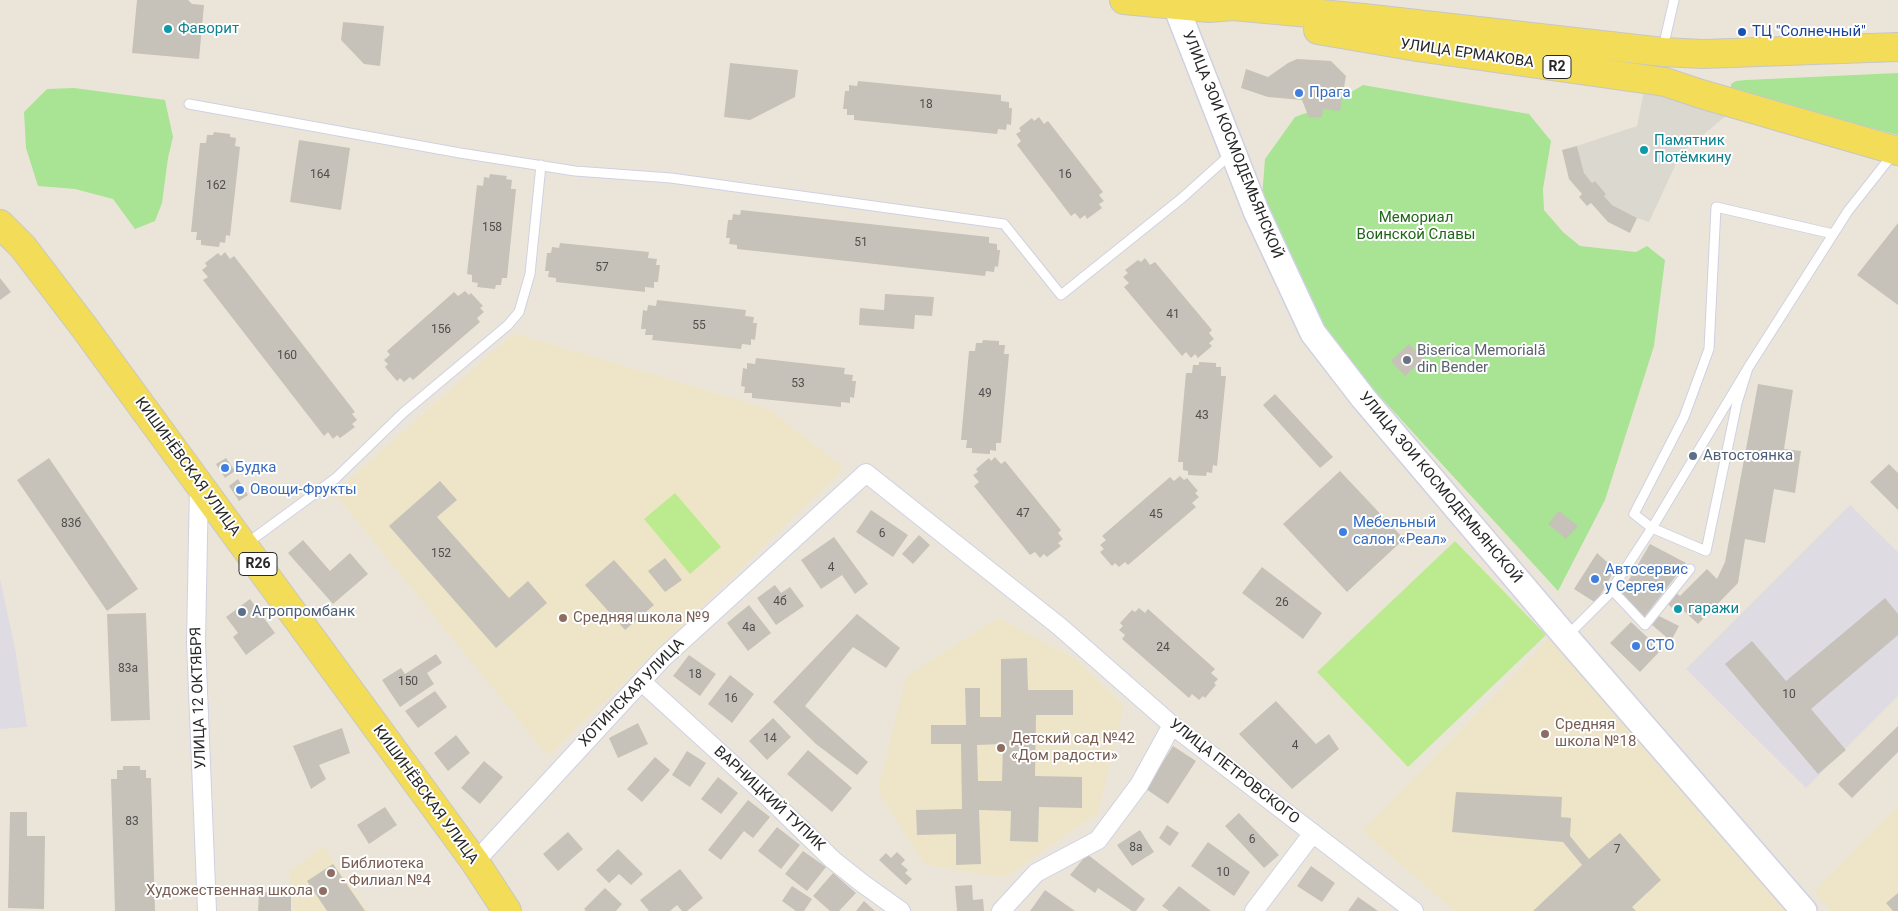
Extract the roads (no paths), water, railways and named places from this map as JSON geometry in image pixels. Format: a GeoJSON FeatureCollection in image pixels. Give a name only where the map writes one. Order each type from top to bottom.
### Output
{"type":"FeatureCollection","features":[{"type":"Feature","properties":{"kind":"main road","name":"УЛИЦА ЕРМАКОВА"},"geometry":{"type":"LineString","coordinates":[[1124,0],[1209,8],[1233,6],[1364,18],[1662,52],[1702,54],[1898,47]]}},
{"type":"Feature","properties":{"kind":"main road","name":"УЛИЦА ЕРМАКОВА"},"geometry":{"type":"LineString","coordinates":[[1209,8],[1231,16],[1417,47],[1665,82],[1897,150]]}},
{"type":"Feature","properties":{"kind":"main road","name":"КИШИНЁВСКАЯ УЛИЦА"},"geometry":{"type":"LineString","coordinates":[[0,224],[23,247],[84,327],[475,862],[507,911]]}},
{"type":"Feature","properties":{"kind":"street","name":"УЛИЦА ЗОИ КОСМОДЕМЬЯНСКОЙ"},"geometry":{"type":"LineString","coordinates":[[1175,4],[1256,211],[1313,333],[1364,399],[1566,637],[1804,911]]}},
{"type":"Feature","properties":{"kind":"street","name":"УЛИЦА ПЕТРОВСКОГО"},"geometry":{"type":"LineString","coordinates":[[866,473],[1059,626],[1172,725],[1414,911]]}},
{"type":"Feature","properties":{"kind":"street","name":"ХОТИНСКАЯ УЛИЦА"},"geometry":{"type":"LineString","coordinates":[[475,862],[664,657],[866,473]]}},
{"type":"Feature","properties":{"kind":"street","name":"УЛИЦА 12 ОКТЯБРЯ"},"geometry":{"type":"LineString","coordinates":[[199,485],[196,642],[206,911]]}},
{"type":"Feature","properties":{"kind":"street","name":"ВАРНИЦКИЙ ТУПИК"},"geometry":{"type":"LineString","coordinates":[[642,682],[767,796],[833,860],[901,911]]}},
{"type":"Feature","properties":{"kind":"street"},"geometry":{"type":"LineString","coordinates":[[1001,911],[1036,873],[1098,840],[1139,784],[1172,725]]}},
{"type":"Feature","properties":{"kind":"street"},"geometry":{"type":"LineString","coordinates":[[1254,911],[1313,833]]}},
{"type":"Feature","properties":{"kind":"lane"},"geometry":{"type":"LineString","coordinates":[[1662,52],[1674,0]]}},
{"type":"Feature","properties":{"kind":"lane"},"geometry":{"type":"LineString","coordinates":[[189,104],[376,138],[575,171],[671,178],[1004,224],[1061,295],[1182,198],[1232,153]]}},
{"type":"Feature","properties":{"kind":"lane"},"geometry":{"type":"LineString","coordinates":[[1566,637],[1612,590],[1652,528],[1748,368],[1833,234],[1848,211],[1897,150]]}},
{"type":"Feature","properties":{"kind":"lane"},"geometry":{"type":"LineString","coordinates":[[244,545],[336,478],[403,413],[508,325],[519,312],[530,274],[541,165]]}},
{"type":"Feature","properties":{"kind":"lane"},"geometry":{"type":"LineString","coordinates":[[1748,368],[1737,403],[1706,551],[1652,528],[1634,514],[1684,417],[1709,349],[1716,207],[1833,234]]}},
{"type":"Feature","properties":{"kind":"lane"},"geometry":{"type":"LineString","coordinates":[[1612,590],[1645,626],[1690,570]]}},
{"type":"Feature","properties":{"kind":"place","name":"Фаворит"},"geometry":{"type":"Point","coordinates":[168,29]}},
{"type":"Feature","properties":{"kind":"place","name":"ТЦ \"Солнечный\""},"geometry":{"type":"Point","coordinates":[1742,32]}},
{"type":"Feature","properties":{"kind":"place","name":"Прага"},"geometry":{"type":"Point","coordinates":[1299,93]}},
{"type":"Feature","properties":{"kind":"place","name":"Памятник Потёмкину"},"geometry":{"type":"Point","coordinates":[1644,150]}},
{"type":"Feature","properties":{"kind":"place","name":"Biserica Memorială din Bender"},"geometry":{"type":"Point","coordinates":[1407,360]}},
{"type":"Feature","properties":{"kind":"place","name":"Автостоянка"},"geometry":{"type":"Point","coordinates":[1693,456]}},
{"type":"Feature","properties":{"kind":"place","name":"Будка"},"geometry":{"type":"Point","coordinates":[225,468]}},
{"type":"Feature","properties":{"kind":"place","name":"Овощи-Фрукты"},"geometry":{"type":"Point","coordinates":[240,490]}},
{"type":"Feature","properties":{"kind":"place","name":"Мебельный салон «Реал»"},"geometry":{"type":"Point","coordinates":[1343,532]}},
{"type":"Feature","properties":{"kind":"place","name":"Автосервис у Сергея"},"geometry":{"type":"Point","coordinates":[1595,579]}},
{"type":"Feature","properties":{"kind":"place","name":"гаражи"},"geometry":{"type":"Point","coordinates":[1678,609]}},
{"type":"Feature","properties":{"kind":"place","name":"Агропромбанк"},"geometry":{"type":"Point","coordinates":[242,612]}},
{"type":"Feature","properties":{"kind":"place","name":"Средняя школа №9"},"geometry":{"type":"Point","coordinates":[563,618]}},
{"type":"Feature","properties":{"kind":"place","name":"СТО"},"geometry":{"type":"Point","coordinates":[1636,646]}},
{"type":"Feature","properties":{"kind":"place","name":"Средняя школа №18"},"geometry":{"type":"Point","coordinates":[1545,734]}},
{"type":"Feature","properties":{"kind":"place","name":"Детский сад №42 «Дом радости»"},"geometry":{"type":"Point","coordinates":[1001,748]}},
{"type":"Feature","properties":{"kind":"place","name":"Библиотека - Филиал №4"},"geometry":{"type":"Point","coordinates":[331,873]}},
{"type":"Feature","properties":{"kind":"place","name":"Художественная школа"},"geometry":{"type":"Point","coordinates":[323,891]}},
{"type":"Feature","properties":{"kind":"park label","name":"Мемориал Воинской Славы"},"geometry":{"type":"Point","coordinates":[1416,226]}}]}
